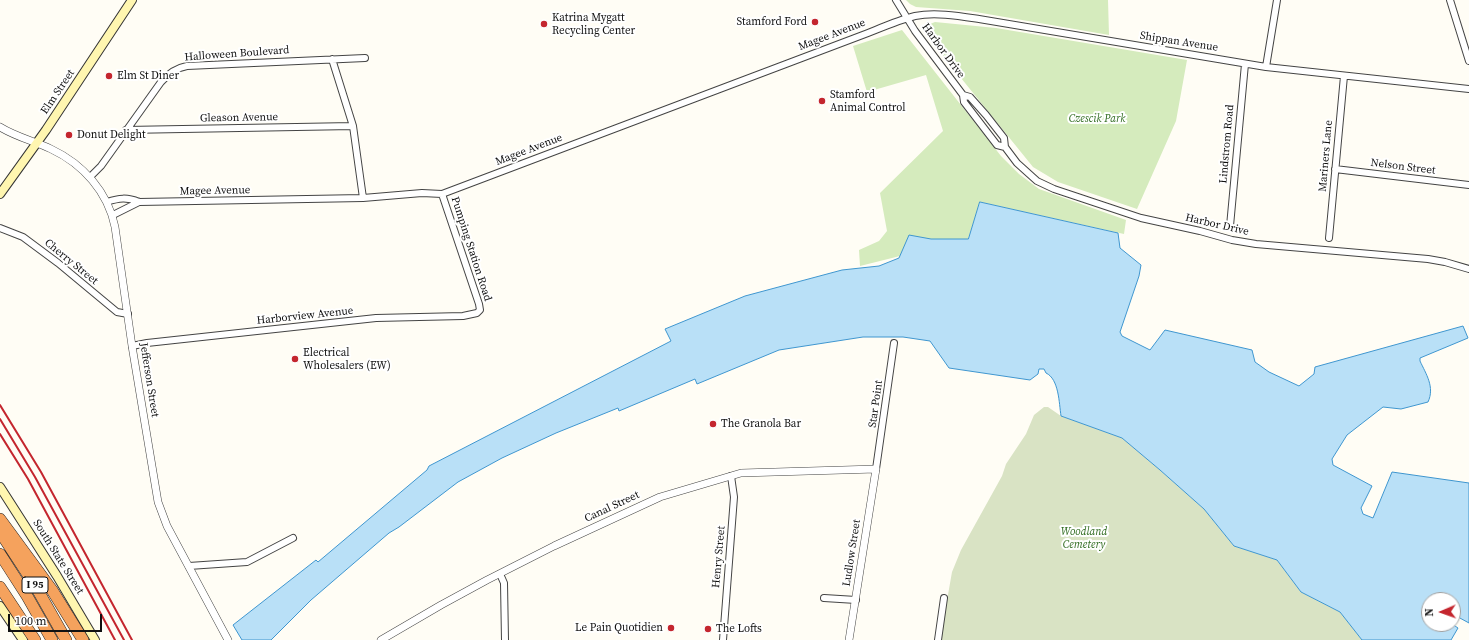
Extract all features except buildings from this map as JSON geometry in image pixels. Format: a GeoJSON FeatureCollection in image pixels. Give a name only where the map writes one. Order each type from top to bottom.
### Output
{"type":"FeatureCollection","features":[{"type":"Feature","properties":{"kind":"highway"},"geometry":{"type":"LineString","coordinates":[[0,519],[52,590],[83,640]]}},
{"type":"Feature","properties":{"kind":"highway","name":"I 95"},"geometry":{"type":"LineString","coordinates":[[0,532],[36,587],[66,640]]}},
{"type":"Feature","properties":{"kind":"highway","name":"I 95"},"geometry":{"type":"LineString","coordinates":[[0,554],[52,640]]}},
{"type":"Feature","properties":{"kind":"highway"},"geometry":{"type":"LineString","coordinates":[[0,587],[35,640]]}},
{"type":"Feature","properties":{"kind":"main road","name":"Elm Street"},"geometry":{"type":"LineString","coordinates":[[0,194],[37,144],[132,0]]}},
{"type":"Feature","properties":{"kind":"main road","name":"South State Street"},"geometry":{"type":"LineString","coordinates":[[0,487],[57,576],[95,640]]}},
{"type":"Feature","properties":{"kind":"main road"},"geometry":{"type":"LineString","coordinates":[[0,606],[23,640]]}},
{"type":"Feature","properties":{"kind":"street"},"geometry":{"type":"LineString","coordinates":[[896,0],[907,18]]}},
{"type":"Feature","properties":{"kind":"street"},"geometry":{"type":"LineString","coordinates":[[1266,67],[1277,0]]}},
{"type":"Feature","properties":{"kind":"street"},"geometry":{"type":"LineString","coordinates":[[1450,0],[1469,61]]}},
{"type":"Feature","properties":{"kind":"street","name":"Shippan Avenue"},"geometry":{"type":"LineString","coordinates":[[907,18],[922,15],[962,17],[1266,67],[1469,89]]}},
{"type":"Feature","properties":{"kind":"street","name":"Harbor Drive"},"geometry":{"type":"LineString","coordinates":[[907,18],[963,95],[964,102],[998,145],[1005,148],[1024,170],[1037,181],[1054,189],[1141,218],[1245,243],[1424,259],[1445,262],[1469,269]]}},
{"type":"Feature","properties":{"kind":"street","name":"Magee Avenue"},"geometry":{"type":"LineString","coordinates":[[107,202],[119,198],[127,198],[139,202],[363,198],[422,193],[442,194],[907,18]]}},
{"type":"Feature","properties":{"kind":"street","name":"Halloween Boulevard"},"geometry":{"type":"LineString","coordinates":[[90,177],[101,166],[161,82],[173,71],[183,67],[365,58]]}},
{"type":"Feature","properties":{"kind":"street"},"geometry":{"type":"LineString","coordinates":[[332,59],[353,126],[363,198]]}},
{"type":"Feature","properties":{"kind":"street","name":"Lindstrom Road"},"geometry":{"type":"LineString","coordinates":[[1230,226],[1245,64]]}},
{"type":"Feature","properties":{"kind":"street","name":"Mariners Lane"},"geometry":{"type":"LineString","coordinates":[[1329,238],[1344,76]]}},
{"type":"Feature","properties":{"kind":"street","name":"Harbor Drive"},"geometry":{"type":"LineString","coordinates":[[963,95],[970,97],[1004,138],[1005,148]]}},
{"type":"Feature","properties":{"kind":"street","name":"Gleason Avenue"},"geometry":{"type":"LineString","coordinates":[[126,130],[353,126]]}},
{"type":"Feature","properties":{"kind":"street","name":"Jefferson Street"},"geometry":{"type":"LineString","coordinates":[[0,127],[37,144],[50,148],[64,156],[90,177],[107,202],[113,215],[132,346],[158,502],[167,526],[228,640]]}},
{"type":"Feature","properties":{"kind":"street","name":"Nelson Street"},"geometry":{"type":"LineString","coordinates":[[1335,169],[1469,185]]}},
{"type":"Feature","properties":{"kind":"street","name":"Pumping Station Road"},"geometry":{"type":"LineString","coordinates":[[442,194],[480,310]]}},
{"type":"Feature","properties":{"kind":"street","name":"Magee Avenue"},"geometry":{"type":"LineString","coordinates":[[113,215],[139,202]]}},
{"type":"Feature","properties":{"kind":"street","name":"Cherry Street"},"geometry":{"type":"LineString","coordinates":[[0,228],[23,237],[52,258],[117,312],[128,314]]}},
{"type":"Feature","properties":{"kind":"street","name":"Harborview Avenue"},"geometry":{"type":"LineString","coordinates":[[132,346],[147,343],[376,318],[463,316],[477,313],[480,310]]}},
{"type":"Feature","properties":{"kind":"street","name":"Star Point"},"geometry":{"type":"LineString","coordinates":[[876,469],[894,343]]}},
{"type":"Feature","properties":{"kind":"street","name":"Canal Street"},"geometry":{"type":"LineString","coordinates":[[381,640],[441,605],[500,574],[554,546],[647,502],[745,473],[876,469]]}},
{"type":"Feature","properties":{"kind":"street","name":"Ludlow Street"},"geometry":{"type":"LineString","coordinates":[[849,640],[876,469]]}},
{"type":"Feature","properties":{"kind":"street","name":"Henry Street"},"geometry":{"type":"LineString","coordinates":[[723,640],[734,497],[731,476]]}},
{"type":"Feature","properties":{"kind":"street"},"geometry":{"type":"LineString","coordinates":[[189,566],[247,562],[293,538]]}},
{"type":"Feature","properties":{"kind":"street"},"geometry":{"type":"LineString","coordinates":[[500,574],[504,583],[505,640]]}},
{"type":"Feature","properties":{"kind":"street"},"geometry":{"type":"LineString","coordinates":[[824,598],[856,600]]}},
{"type":"Feature","properties":{"kind":"street"},"geometry":{"type":"LineString","coordinates":[[938,640],[944,598]]}},
{"type":"Feature","properties":{"kind":"green space"},"geometry":{"type":"Polygon","coordinates":[[[906,0],[1108,0],[1109,35],[970,11],[916,7],[906,0]]]}},
{"type":"Feature","properties":{"kind":"green space","name":"Czescik Park"},"geometry":{"type":"Polygon","coordinates":[[[935,22],[996,28],[1187,60],[1176,121],[1137,209],[1058,182],[1033,167],[927,36],[927,27],[935,22]]]}},
{"type":"Feature","properties":{"kind":"green space"},"geometry":{"type":"Polygon","coordinates":[[[902,30],[1001,156],[1019,174],[1039,189],[1126,220],[1124,234],[980,202],[968,239],[860,266],[859,250],[879,241],[887,231],[880,193],[943,131],[926,75],[867,92],[853,46],[902,30]]]}},
{"type":"Feature","properties":{"kind":"green space","name":"Woodland Cemetery"},"geometry":{"type":"Polygon","coordinates":[[[1044,407],[1048,407],[1061,416],[1122,438],[1204,509],[1234,546],[1277,560],[1301,592],[1340,612],[1362,640],[940,640],[952,572],[961,550],[1002,476],[1006,464],[1026,434],[1034,415],[1044,407]]]}},
{"type":"Feature","properties":{"kind":"water"},"geometry":{"type":"Polygon","coordinates":[[[980,202],[1118,233],[1120,248],[1141,265],[1139,276],[1120,332],[1122,336],[1150,350],[1165,330],[1252,350],[1255,362],[1269,372],[1299,386],[1314,374],[1315,367],[1463,326],[1468,338],[1420,358],[1429,381],[1431,391],[1428,402],[1401,409],[1383,407],[1347,435],[1332,459],[1333,465],[1372,486],[1361,508],[1363,514],[1373,518],[1392,472],[1469,483],[1469,623],[1461,619],[1461,592],[1421,592],[1421,632],[1456,632],[1451,640],[1362,640],[1340,612],[1301,592],[1277,560],[1234,546],[1204,509],[1122,438],[1061,416],[1059,398],[1054,380],[1046,373],[1044,369],[1039,369],[1038,374],[1030,380],[949,368],[930,341],[903,337],[863,337],[779,350],[697,384],[695,379],[619,411],[618,408],[556,433],[502,458],[458,482],[389,533],[311,600],[271,640],[242,640],[233,625],[316,560],[318,562],[427,470],[429,466],[671,341],[665,329],[745,296],[842,270],[879,266],[899,258],[909,235],[931,239],[968,239],[980,202]]]}},
{"type":"Feature","properties":{"kind":"railway"},"geometry":{"type":"LineString","coordinates":[[0,405],[41,472],[132,640]]}},
{"type":"Feature","properties":{"kind":"railway"},"geometry":{"type":"LineString","coordinates":[[0,419],[35,477],[124,640]]}},
{"type":"Feature","properties":{"kind":"railway"},"geometry":{"type":"LineString","coordinates":[[0,434],[28,479],[115,640]]}},
{"type":"Feature","properties":{"kind":"place","name":"Stamford Ford"},"geometry":{"type":"Point","coordinates":[815,22]}},
{"type":"Feature","properties":{"kind":"place","name":"Katrina Mygatt Recycling Center"},"geometry":{"type":"Point","coordinates":[544,24]}},
{"type":"Feature","properties":{"kind":"place","name":"Elm St Diner"},"geometry":{"type":"Point","coordinates":[109,76]}},
{"type":"Feature","properties":{"kind":"place","name":"Stamford Animal Control"},"geometry":{"type":"Point","coordinates":[822,101]}},
{"type":"Feature","properties":{"kind":"place","name":"Donut Delight"},"geometry":{"type":"Point","coordinates":[69,135]}},
{"type":"Feature","properties":{"kind":"place","name":"Electrical Wholesalers (EW)"},"geometry":{"type":"Point","coordinates":[295,359]}},
{"type":"Feature","properties":{"kind":"place","name":"The Granola Bar"},"geometry":{"type":"Point","coordinates":[713,424]}},
{"type":"Feature","properties":{"kind":"place","name":"Le Pain Quotidien"},"geometry":{"type":"Point","coordinates":[671,628]}},
{"type":"Feature","properties":{"kind":"place","name":"The Lofts"},"geometry":{"type":"Point","coordinates":[708,629]}}]}
